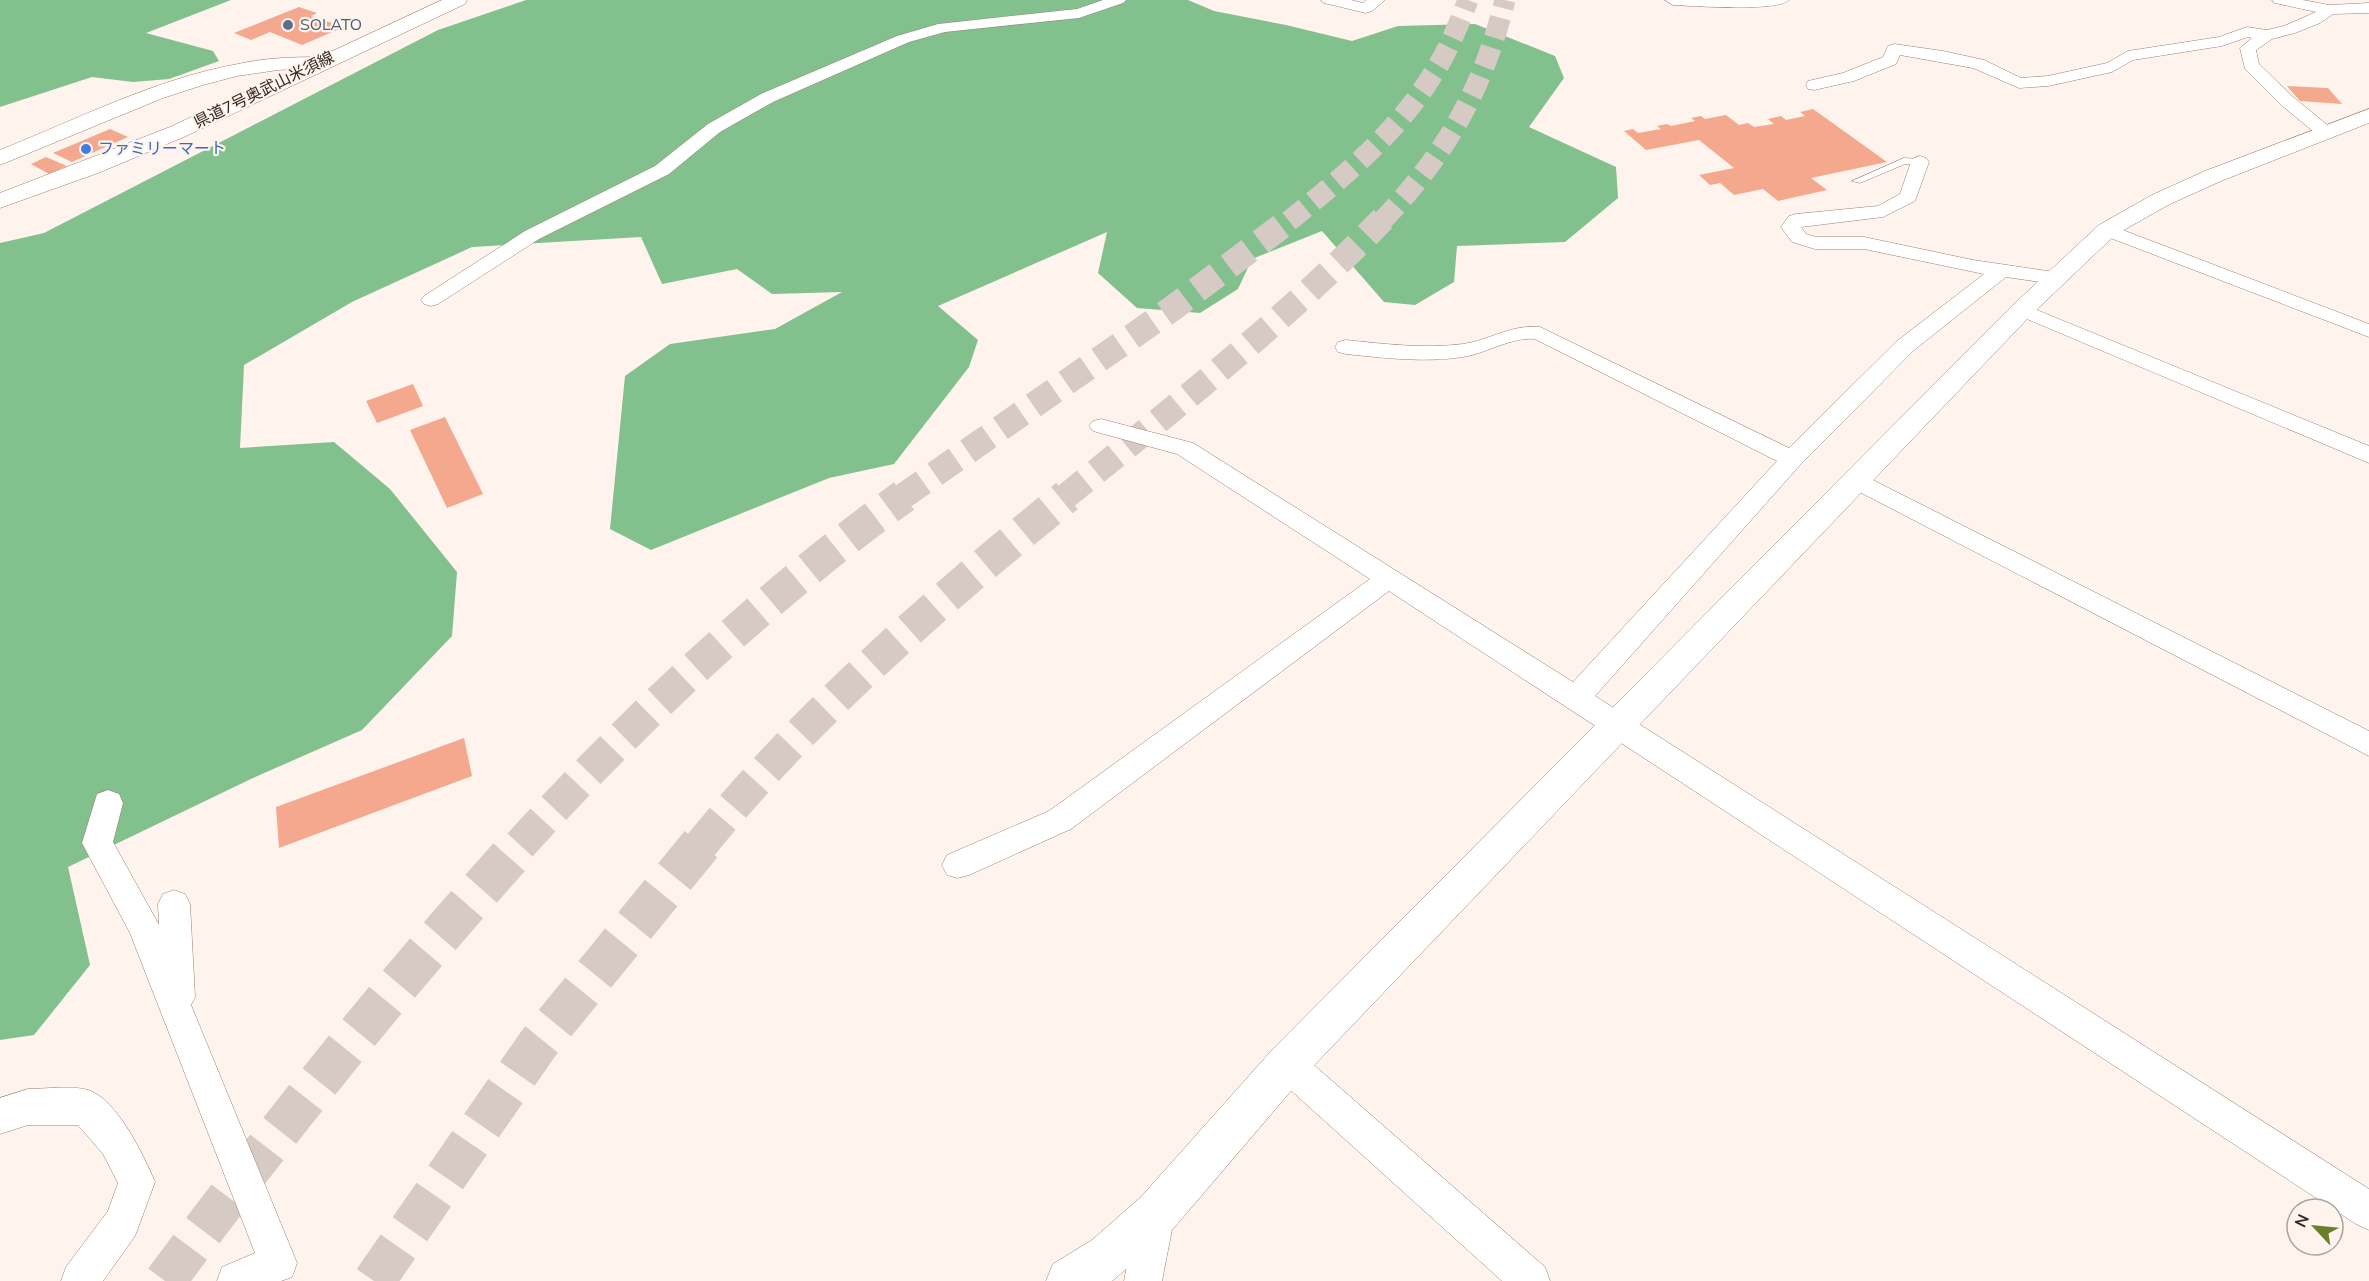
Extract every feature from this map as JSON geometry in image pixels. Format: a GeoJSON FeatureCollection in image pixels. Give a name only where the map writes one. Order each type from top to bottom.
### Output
{"type":"FeatureCollection","features":[{"type":"Feature","properties":{"kind":"street","name":"県道7号奥武山米須線"},"geometry":{"type":"LineString","coordinates":[[0,201],[161,138],[459,0]]}},
{"type":"Feature","properties":{"kind":"street"},"geometry":{"type":"LineString","coordinates":[[431,300],[532,236],[662,170],[714,128],[766,98],[903,39],[934,30],[1079,13],[1118,0]]}},
{"type":"Feature","properties":{"kind":"street"},"geometry":{"type":"LineString","coordinates":[[1329,0],[1366,8],[1377,0]]}},
{"type":"Feature","properties":{"kind":"street"},"geometry":{"type":"LineString","coordinates":[[1673,0],[1740,3],[1781,0]]}},
{"type":"Feature","properties":{"kind":"street"},"geometry":{"type":"LineString","coordinates":[[2280,0],[2369,8]]}},
{"type":"Feature","properties":{"kind":"street"},"geometry":{"type":"LineString","coordinates":[[1814,84],[1848,77],[1890,60],[1894,49],[1944,56],[1978,64],[2019,83],[2048,81],[2112,67],[2128,56],[2222,41],[2247,32],[2267,34],[2289,30],[2314,20],[2328,4]]}},
{"type":"Feature","properties":{"kind":"street"},"geometry":{"type":"LineString","coordinates":[[2267,34],[2248,48],[2252,64],[2287,101],[2325,132]]}},
{"type":"Feature","properties":{"kind":"street"},"geometry":{"type":"LineString","coordinates":[[0,158],[144,98],[207,77],[237,69],[283,62],[320,63]]}},
{"type":"Feature","properties":{"kind":"street"},"geometry":{"type":"LineString","coordinates":[[1070,1281],[1108,1256],[1157,1213],[1287,1064],[2022,310],[2107,230],[2181,191],[2369,115]]}},
{"type":"Feature","properties":{"kind":"street"},"geometry":{"type":"LineString","coordinates":[[1920,162],[1908,197],[1883,211],[1797,220],[1791,227],[1798,238],[1815,243],[1863,243],[1973,266],[2054,278]]}},
{"type":"Feature","properties":{"kind":"street"},"geometry":{"type":"LineString","coordinates":[[2107,230],[2369,331]]}},
{"type":"Feature","properties":{"kind":"street"},"geometry":{"type":"LineString","coordinates":[[1576,698],[1792,459],[1905,346],[2002,270]]}},
{"type":"Feature","properties":{"kind":"street"},"geometry":{"type":"LineString","coordinates":[[2022,310],[2369,454]]}},
{"type":"Feature","properties":{"kind":"street"},"geometry":{"type":"LineString","coordinates":[[1346,347],[1435,353],[1467,350],[1525,330],[1540,333],[1792,459]]}},
{"type":"Feature","properties":{"kind":"street"},"geometry":{"type":"LineString","coordinates":[[1101,426],[1185,448],[2369,1211]]}},
{"type":"Feature","properties":{"kind":"street"},"geometry":{"type":"LineString","coordinates":[[1857,480],[2369,744]]}},
{"type":"Feature","properties":{"kind":"street"},"geometry":{"type":"LineString","coordinates":[[958,866],[1060,820],[1389,578]]}},
{"type":"Feature","properties":{"kind":"street"},"geometry":{"type":"LineString","coordinates":[[108,803],[97,843],[144,928],[278,1263],[236,1281]]}},
{"type":"Feature","properties":{"kind":"street"},"geometry":{"type":"LineString","coordinates":[[174,904],[179,1019]]}},
{"type":"Feature","properties":{"kind":"street"},"geometry":{"type":"LineString","coordinates":[[1287,1064],[1531,1281]]}},
{"type":"Feature","properties":{"kind":"street"},"geometry":{"type":"LineString","coordinates":[[0,1116],[28,1107],[86,1107],[116,1141],[137,1182],[122,1222],[80,1281]]}},
{"type":"Feature","properties":{"kind":"street"},"geometry":{"type":"LineString","coordinates":[[1143,1281],[1157,1213]]}},
{"type":"Feature","properties":{"kind":"lane"},"geometry":{"type":"LineString","coordinates":[[1857,181],[1904,161],[1920,162]]}},
{"type":"Feature","properties":{"kind":"green space"},"geometry":{"type":"Polygon","coordinates":[[[0,0],[231,0],[146,33],[213,51],[219,61],[169,79],[133,82],[92,77],[0,107],[0,0]]]}},
{"type":"Feature","properties":{"kind":"green space"},"geometry":{"type":"Polygon","coordinates":[[[526,0],[1188,0],[1214,11],[1352,41],[1398,26],[1475,24],[1555,56],[1564,78],[1529,127],[1616,167],[1618,198],[1565,242],[1457,246],[1454,282],[1415,305],[1384,302],[1322,231],[1252,259],[1238,289],[1200,313],[1137,308],[1098,273],[1107,232],[938,306],[978,340],[969,367],[894,464],[829,478],[651,550],[610,529],[625,376],[670,344],[775,329],[842,292],[772,294],[737,269],[662,284],[641,237],[472,247],[352,302],[244,365],[240,448],[334,442],[390,489],[457,572],[452,636],[362,730],[253,778],[68,867],[90,965],[34,1035],[0,1040],[0,243],[44,233],[438,30],[526,0]]]}},
{"type":"Feature","properties":{"kind":"building"},"geometry":{"type":"Polygon","coordinates":[[[299,7],[317,13],[311,16],[344,27],[302,45],[270,32],[251,40],[234,33],[299,7]]]}},
{"type":"Feature","properties":{"kind":"building"},"geometry":{"type":"Polygon","coordinates":[[[2287,86],[2328,88],[2342,104],[2300,101],[2287,86]]]}},
{"type":"Feature","properties":{"kind":"building"},"geometry":{"type":"Polygon","coordinates":[[[1813,109],[1887,162],[1811,178],[1827,190],[1778,201],[1763,189],[1734,195],[1720,183],[1710,185],[1699,175],[1734,168],[1699,140],[1646,150],[1624,131],[1633,129],[1638,133],[1661,129],[1657,126],[1667,124],[1671,126],[1695,121],[1691,118],[1701,116],[1705,119],[1726,115],[1739,125],[1748,123],[1754,127],[1774,124],[1768,119],[1781,116],[1786,120],[1805,116],[1800,112],[1813,109]]]}},
{"type":"Feature","properties":{"kind":"building"},"geometry":{"type":"Polygon","coordinates":[[[110,129],[128,137],[72,162],[53,153],[110,129]]]}},
{"type":"Feature","properties":{"kind":"building"},"geometry":{"type":"Polygon","coordinates":[[[46,157],[67,166],[49,174],[31,164],[46,157]]]}},
{"type":"Feature","properties":{"kind":"building"},"geometry":{"type":"Polygon","coordinates":[[[413,384],[423,406],[377,423],[366,401],[413,384]]]}},
{"type":"Feature","properties":{"kind":"building"},"geometry":{"type":"Polygon","coordinates":[[[445,417],[483,494],[447,508],[410,430],[445,417]]]}},
{"type":"Feature","properties":{"kind":"building"},"geometry":{"type":"Polygon","coordinates":[[[464,738],[472,776],[279,848],[276,807],[464,738]]]}},
{"type":"Feature","properties":{"kind":"tunnel"},"geometry":{"type":"LineString","coordinates":[[1289,221],[1367,154],[1403,116],[1438,65],[1468,0]]}},
{"type":"Feature","properties":{"kind":"tunnel"},"geometry":{"type":"LineString","coordinates":[[1382,221],[1425,171],[1459,119],[1486,63],[1505,0]]}},
{"type":"Feature","properties":{"kind":"tunnel"},"geometry":{"type":"LineString","coordinates":[[902,497],[1173,308],[1291,219]]}},
{"type":"Feature","properties":{"kind":"tunnel"},"geometry":{"type":"LineString","coordinates":[[1065,497],[1268,328],[1383,219]]}},
{"type":"Feature","properties":{"kind":"tunnel"},"geometry":{"type":"LineString","coordinates":[[520,845],[609,751],[703,660],[802,575],[904,496]]}},
{"type":"Feature","properties":{"kind":"tunnel"},"geometry":{"type":"LineString","coordinates":[[701,845],[785,750],[875,661],[922,618],[1067,496]]}},
{"type":"Feature","properties":{"kind":"tunnel"},"geometry":{"type":"LineString","coordinates":[[165,1281],[338,1058],[522,843]]}},
{"type":"Feature","properties":{"kind":"tunnel"},"geometry":{"type":"LineString","coordinates":[[374,1281],[538,1044],[702,843]]}},
{"type":"Feature","properties":{"kind":"place","name":"SOLATO"},"geometry":{"type":"Point","coordinates":[288,25]}},
{"type":"Feature","properties":{"kind":"place","name":"ファミリーマート"},"geometry":{"type":"Point","coordinates":[86,149]}}]}
